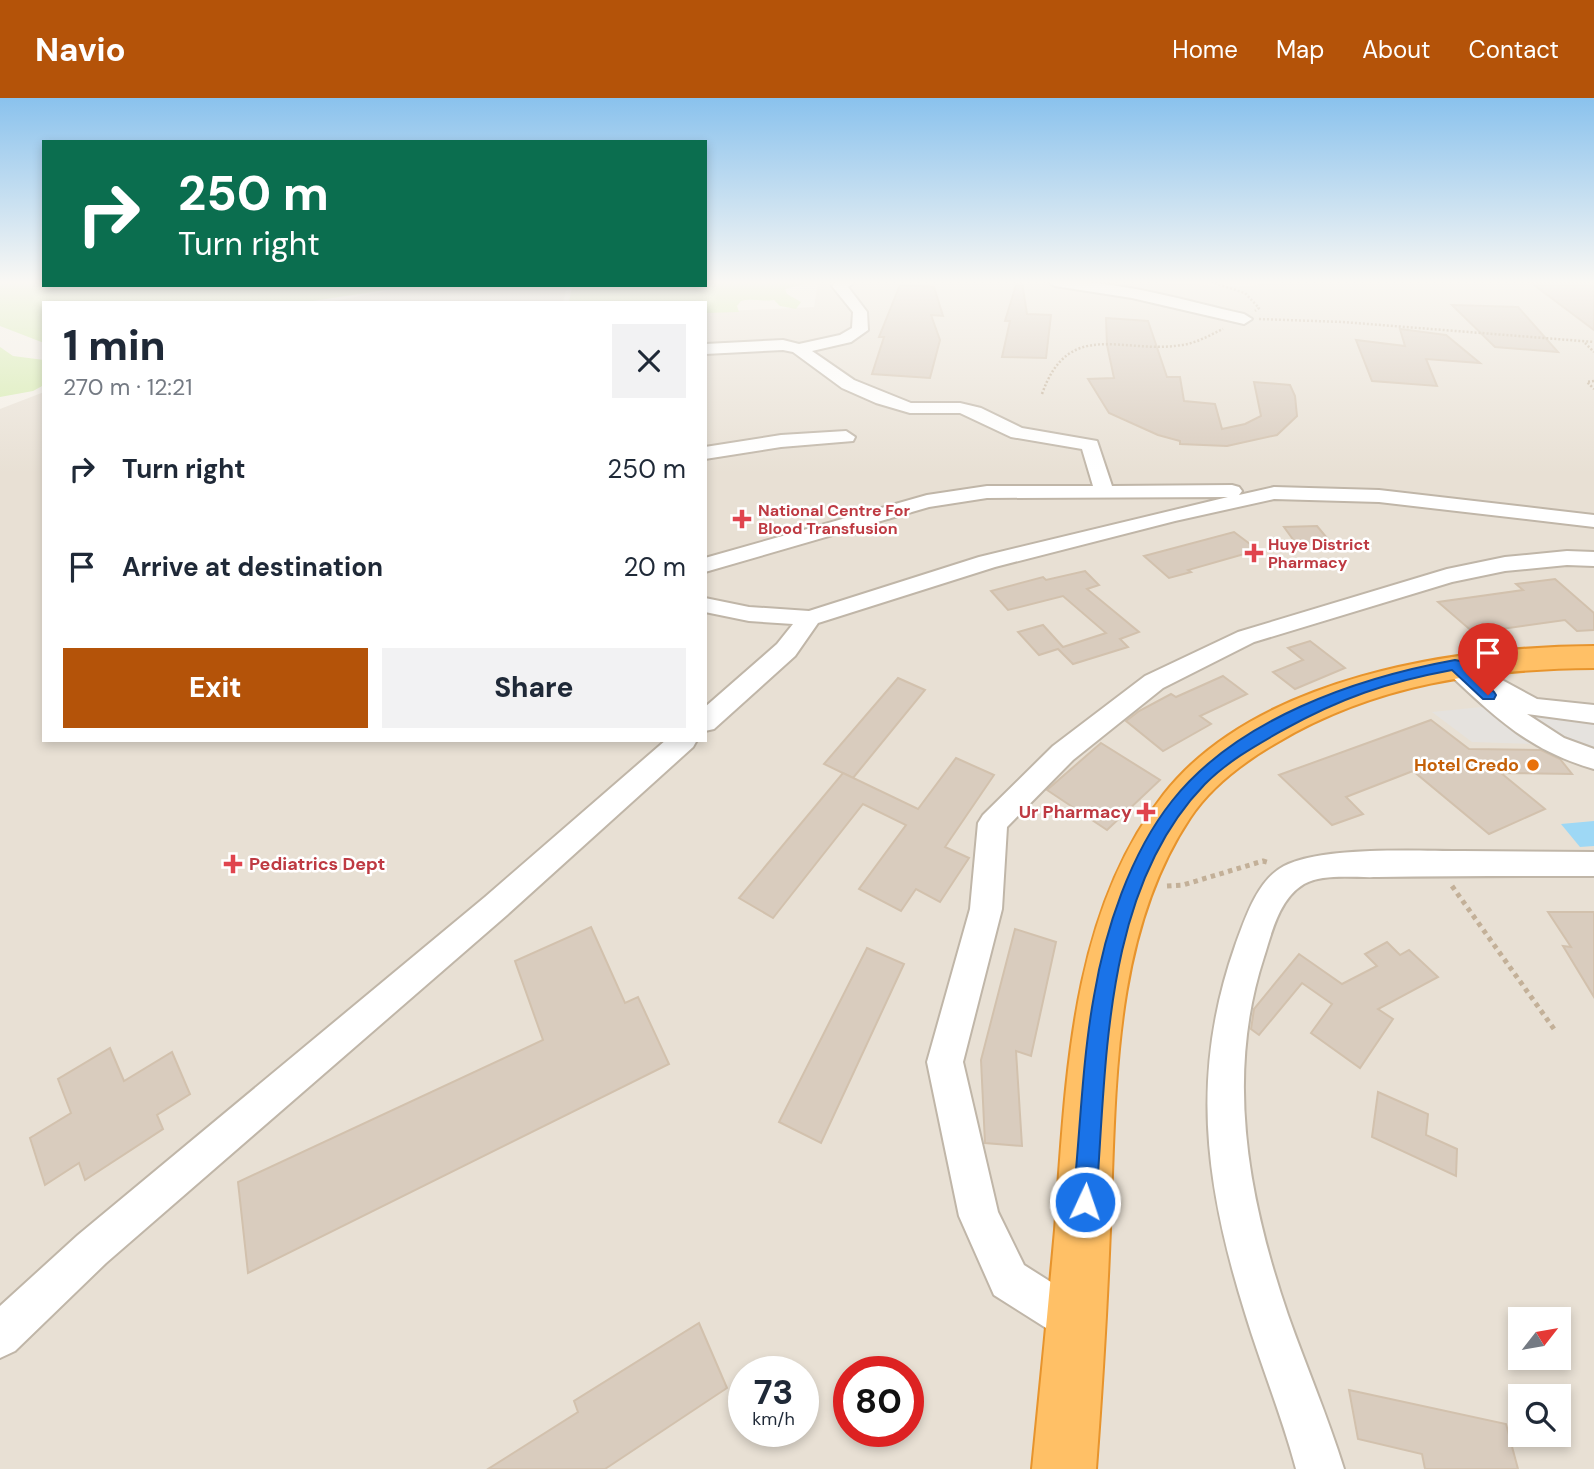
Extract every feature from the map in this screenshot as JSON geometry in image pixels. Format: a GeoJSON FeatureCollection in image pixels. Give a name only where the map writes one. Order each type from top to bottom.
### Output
{"type":"FeatureCollection","features":[{"type":"Feature","properties":{"kind":"highway"},"geometry":{"type":"LineString","coordinates":[[1064,1469],[1088,1153],[1103,998],[1114,944],[1131,890],[1177,806],[1200,779],[1233,751],[1314,706],[1359,687],[1405,674],[1464,663],[1539,656],[1594,657]]}},
{"type":"Feature","properties":{"kind":"street"},"geometry":{"type":"LineString","coordinates":[[707,349],[744,346]]}},
{"type":"Feature","properties":{"kind":"street"},"geometry":{"type":"LineString","coordinates":[[781,346],[799,349],[813,346]]}},
{"type":"Feature","properties":{"kind":"street"},"geometry":{"type":"LineString","coordinates":[[799,349],[848,384],[882,399],[910,408],[967,410],[990,418],[1017,433],[1090,445],[1104,490]]}},
{"type":"Feature","properties":{"kind":"street"},"geometry":{"type":"LineString","coordinates":[[707,453],[781,441],[846,438]]}},
{"type":"Feature","properties":{"kind":"street"},"geometry":{"type":"LineString","coordinates":[[1138,490],[1174,515]]}},
{"type":"Feature","properties":{"kind":"street"},"geometry":{"type":"LineString","coordinates":[[707,564],[926,501],[987,492],[1138,490],[1379,496],[1594,521]]}},
{"type":"Feature","properties":{"kind":"street"},"geometry":{"type":"LineString","coordinates":[[707,606],[749,614],[810,618],[987,562],[1274,493]]}},
{"type":"Feature","properties":{"kind":"street"},"geometry":{"type":"LineString","coordinates":[[1077,1323],[1009,1280],[979,1216],[945,1062],[986,909],[993,823],[1063,753],[1154,682],[1246,637],[1447,576],[1505,564],[1567,558],[1594,559]]}},
{"type":"Feature","properties":{"kind":"street"},"geometry":{"type":"LineString","coordinates":[[707,624],[749,614]]}},
{"type":"Feature","properties":{"kind":"street"},"geometry":{"type":"LineString","coordinates":[[707,720],[786,650],[810,618]]}},
{"type":"Feature","properties":{"kind":"street"},"geometry":{"type":"LineString","coordinates":[[1464,663],[1526,707],[1584,710],[1594,714]]}},
{"type":"Feature","properties":{"kind":"street"},"geometry":{"type":"LineString","coordinates":[[1464,663],[1505,711],[1570,755],[1594,759]]}},
{"type":"Feature","properties":{"kind":"street"},"geometry":{"type":"LineString","coordinates":[[0,1336],[92,1249],[485,915],[682,742]]}},
{"type":"Feature","properties":{"kind":"street"},"geometry":{"type":"LineString","coordinates":[[1320,1469],[1308,1424],[1261,1295],[1231,1183],[1223,1095],[1228,1018],[1248,953],[1273,892],[1301,871],[1329,867],[1435,863],[1594,864]]}},
{"type":"Feature","properties":{"kind":"path"},"geometry":{"type":"LineString","coordinates":[[1042,394],[1046,376],[1054,362],[1073,348],[1102,346]]}},
{"type":"Feature","properties":{"kind":"path"},"geometry":{"type":"LineString","coordinates":[[1594,381],[1587,382],[1594,389]]}},
{"type":"Feature","properties":{"kind":"path"},"geometry":{"type":"LineString","coordinates":[[1131,890],[1183,885],[1263,862],[1301,871]]}},
{"type":"Feature","properties":{"kind":"path"},"geometry":{"type":"LineString","coordinates":[[1435,863],[1554,1029]]}},
{"type":"Feature","properties":{"kind":"shaded area"},"geometry":{"type":"Polygon","coordinates":[[[707,346],[1594,346],[1594,1469],[0,1469],[0,409],[42,393],[42,742],[707,742],[707,346]]]}},
{"type":"Feature","properties":{"kind":"shaded area"},"geometry":{"type":"Polygon","coordinates":[[[1541,701],[1594,705],[1594,746],[1472,742],[1432,712],[1541,701]]]}},
{"type":"Feature","properties":{"kind":"green space"},"geometry":{"type":"Polygon","coordinates":[[[0,347],[13,356],[42,360],[42,386],[33,391],[0,397],[0,347]]]}},
{"type":"Feature","properties":{"kind":"water"},"geometry":{"type":"Polygon","coordinates":[[[1594,821],[1594,846],[1580,847],[1561,824],[1594,821]]]}},
{"type":"Feature","properties":{"kind":"building"},"geometry":{"type":"Polygon","coordinates":[[[881,346],[938,346],[930,378],[872,374],[881,346]]]}},
{"type":"Feature","properties":{"kind":"building"},"geometry":{"type":"Polygon","coordinates":[[[1004,346],[1047,346],[1046,358],[1002,357],[1004,346]]]}},
{"type":"Feature","properties":{"kind":"building"},"geometry":{"type":"Polygon","coordinates":[[[1107,346],[1156,346],[1167,377],[1180,377],[1184,401],[1215,404],[1222,429],[1245,424],[1261,416],[1254,382],[1290,385],[1295,396],[1297,416],[1277,435],[1227,446],[1180,444],[1180,441],[1158,435],[1109,413],[1088,379],[1114,378],[1107,346]]]}},
{"type":"Feature","properties":{"kind":"building"},"geometry":{"type":"Polygon","coordinates":[[[1358,346],[1459,346],[1480,363],[1426,359],[1437,386],[1372,381],[1358,346]]]}},
{"type":"Feature","properties":{"kind":"building"},"geometry":{"type":"Polygon","coordinates":[[[1553,346],[1558,352],[1495,347],[1553,346]]]}},
{"type":"Feature","properties":{"kind":"building"},"geometry":{"type":"Polygon","coordinates":[[[1317,526],[1332,544],[1297,545],[1284,527],[1317,526]]]}},
{"type":"Feature","properties":{"kind":"building"},"geometry":{"type":"Polygon","coordinates":[[[1234,532],[1258,550],[1169,578],[1144,556],[1234,532]]]}},
{"type":"Feature","properties":{"kind":"building"},"geometry":{"type":"Polygon","coordinates":[[[1085,571],[1099,585],[1087,589],[1139,632],[1120,639],[1128,647],[1073,664],[1058,649],[1039,655],[1018,632],[1043,625],[1063,647],[1106,633],[1063,596],[1008,610],[991,591],[1043,577],[1046,580],[1085,571]]]}},
{"type":"Feature","properties":{"kind":"building"},"geometry":{"type":"Polygon","coordinates":[[[1555,579],[1594,613],[1594,630],[1577,631],[1565,620],[1474,633],[1438,602],[1523,590],[1516,584],[1555,579]]]}},
{"type":"Feature","properties":{"kind":"building"},"geometry":{"type":"Polygon","coordinates":[[[1310,641],[1345,668],[1295,689],[1273,672],[1303,660],[1288,648],[1310,641]]]}},
{"type":"Feature","properties":{"kind":"building"},"geometry":{"type":"Polygon","coordinates":[[[1223,676],[1247,694],[1200,716],[1211,724],[1163,751],[1126,721],[1171,694],[1176,697],[1223,676]]]}},
{"type":"Feature","properties":{"kind":"building"},"geometry":{"type":"Polygon","coordinates":[[[898,678],[925,690],[853,778],[824,764],[898,678]]]}},
{"type":"Feature","properties":{"kind":"building"},"geometry":{"type":"Polygon","coordinates":[[[1431,720],[1469,749],[1541,750],[1560,759],[1572,774],[1501,773],[1545,809],[1489,834],[1413,771],[1346,797],[1363,814],[1332,825],[1279,775],[1431,720]]]}},
{"type":"Feature","properties":{"kind":"building"},"geometry":{"type":"Polygon","coordinates":[[[1101,743],[1160,780],[1107,830],[1047,790],[1101,743]]]}},
{"type":"Feature","properties":{"kind":"building"},"geometry":{"type":"Polygon","coordinates":[[[956,758],[994,775],[945,847],[969,858],[940,902],[916,889],[901,911],[859,889],[906,825],[863,804],[773,918],[739,898],[843,773],[918,809],[956,758]]]}},
{"type":"Feature","properties":{"kind":"building"},"geometry":{"type":"Polygon","coordinates":[[[1548,912],[1594,912],[1594,997],[1563,946],[1571,947],[1548,912]]]}},
{"type":"Feature","properties":{"kind":"building"},"geometry":{"type":"Polygon","coordinates":[[[591,927],[625,1003],[638,997],[669,1064],[248,1273],[238,1182],[543,1040],[515,961],[591,927]]]}},
{"type":"Feature","properties":{"kind":"building"},"geometry":{"type":"Polygon","coordinates":[[[1015,929],[1056,942],[1031,1056],[1016,1051],[1022,1146],[985,1143],[981,1060],[1015,929]]]}},
{"type":"Feature","properties":{"kind":"building"},"geometry":{"type":"Polygon","coordinates":[[[1387,942],[1400,955],[1409,950],[1438,977],[1378,1009],[1393,1019],[1360,1068],[1311,1033],[1332,1004],[1302,983],[1259,1035],[1251,1029],[1254,1009],[1299,954],[1342,984],[1377,966],[1365,954],[1387,942]]]}},
{"type":"Feature","properties":{"kind":"building"},"geometry":{"type":"Polygon","coordinates":[[[867,948],[904,964],[821,1143],[779,1122],[867,948]]]}},
{"type":"Feature","properties":{"kind":"building"},"geometry":{"type":"Polygon","coordinates":[[[110,1048],[124,1081],[172,1052],[190,1094],[157,1115],[163,1129],[85,1180],[79,1163],[45,1185],[30,1138],[71,1113],[58,1079],[110,1048]]]}},
{"type":"Feature","properties":{"kind":"building"},"geometry":{"type":"Polygon","coordinates":[[[1378,1092],[1428,1114],[1426,1135],[1457,1149],[1456,1176],[1372,1137],[1378,1092]]]}},
{"type":"Feature","properties":{"kind":"building"},"geometry":{"type":"Polygon","coordinates":[[[699,1323],[727,1388],[605,1469],[488,1469],[578,1412],[574,1401],[699,1323]]]}},
{"type":"Feature","properties":{"kind":"building"},"geometry":{"type":"Polygon","coordinates":[[[1349,1390],[1506,1424],[1508,1447],[1512,1447],[1518,1469],[1425,1469],[1422,1454],[1358,1439],[1349,1390]]]}},
{"type":"Feature","properties":{"kind":"place","name":"National Centre For Blood Transfusion"},"geometry":{"type":"Point","coordinates":[742,519]}},
{"type":"Feature","properties":{"kind":"place","name":"Huye District Pharmacy"},"geometry":{"type":"Point","coordinates":[1254,553]}},
{"type":"Feature","properties":{"kind":"place","name":"Hotel Credo"},"geometry":{"type":"Point","coordinates":[1533,765]}},
{"type":"Feature","properties":{"kind":"place","name":"Ur Pharmacy"},"geometry":{"type":"Point","coordinates":[1146,812]}},
{"type":"Feature","properties":{"kind":"place","name":"Pediatrics Dept"},"geometry":{"type":"Point","coordinates":[233,864]}},
{"type":"Feature","properties":{"kind":"route"},"geometry":{"type":"LineString","coordinates":[[1085,1202],[1103,998],[1114,944],[1131,890],[1177,806],[1200,779],[1233,751],[1314,706],[1359,687],[1405,674],[1455,665],[1488,695]]}}]}
